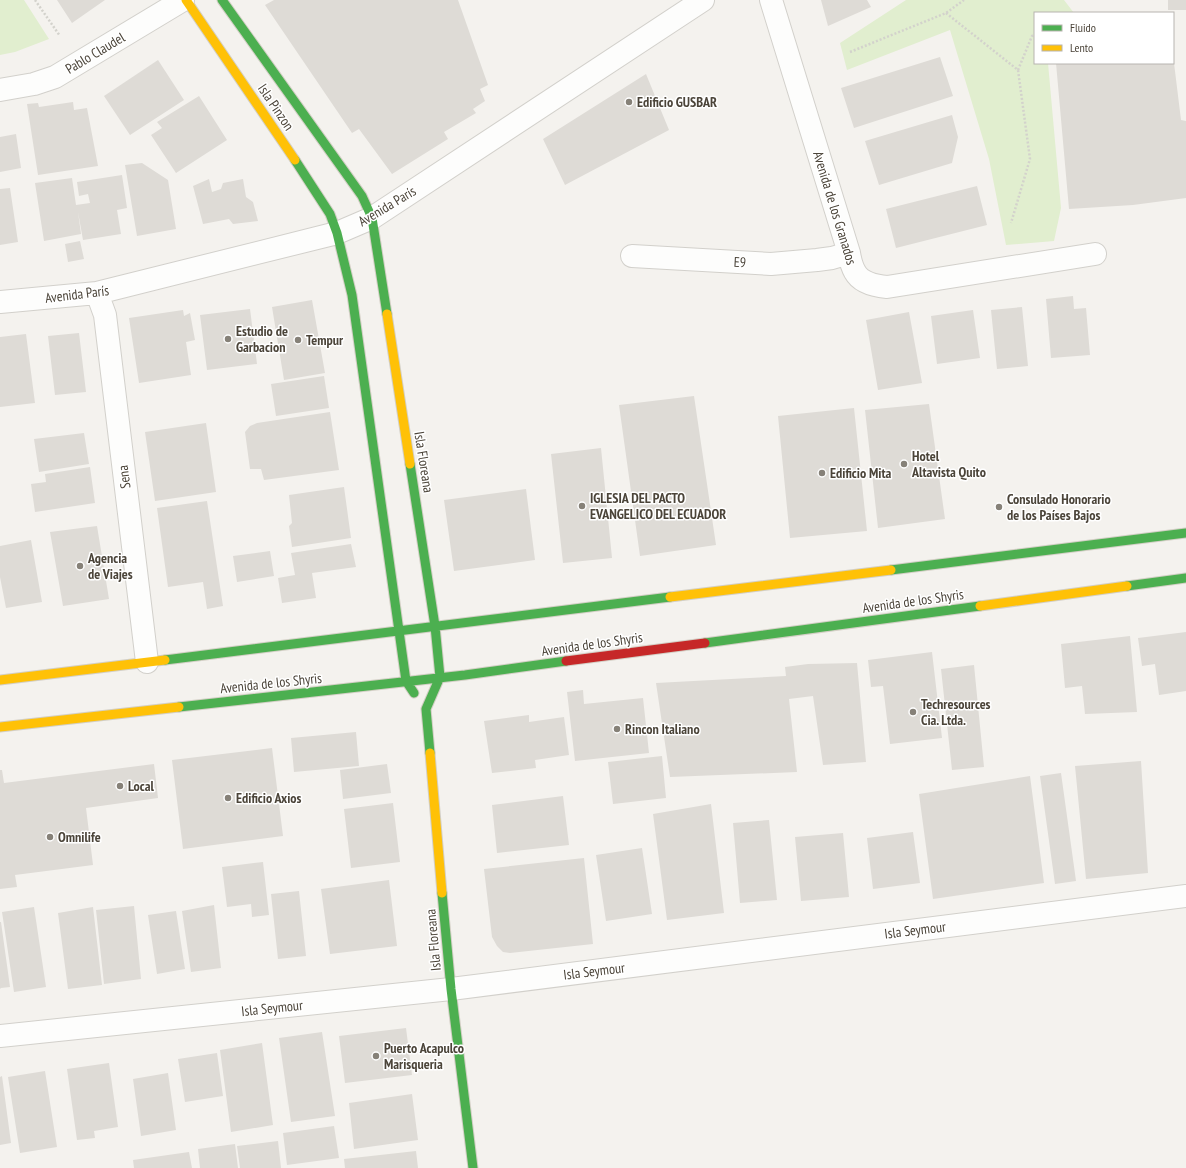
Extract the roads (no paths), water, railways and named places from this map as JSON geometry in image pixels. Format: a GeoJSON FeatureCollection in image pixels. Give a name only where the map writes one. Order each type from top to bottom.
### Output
{"type":"FeatureCollection","features":[{"type":"Feature","properties":{"kind":"main road","name":"Isla Pinzon"},"geometry":{"type":"LineString","coordinates":[[186,0],[277,133],[330,214],[338,233]]}},
{"type":"Feature","properties":{"kind":"main road","name":"Isla Pinzon"},"geometry":{"type":"LineString","coordinates":[[222,0],[362,196],[372,218]]}},
{"type":"Feature","properties":{"kind":"main road","name":"Isla Floreana"},"geometry":{"type":"LineString","coordinates":[[372,218],[435,626],[440,677],[422,703],[451,989],[473,1168]]}},
{"type":"Feature","properties":{"kind":"main road"},"geometry":{"type":"LineString","coordinates":[[338,233],[352,295],[406,681],[422,703]]}},
{"type":"Feature","properties":{"kind":"main road"},"geometry":{"type":"LineString","coordinates":[[0,680],[1186,533]]}},
{"type":"Feature","properties":{"kind":"main road","name":"Avenida de los Shyris"},"geometry":{"type":"LineString","coordinates":[[0,727],[440,677],[1186,578]]}},
{"type":"Feature","properties":{"kind":"street","name":"Pablo Claudel"},"geometry":{"type":"LineString","coordinates":[[0,90],[34,84],[55,77],[182,0]]}},
{"type":"Feature","properties":{"kind":"street","name":"Avenida París"},"geometry":{"type":"LineString","coordinates":[[0,302],[97,293],[338,233],[372,218],[703,0]]}},
{"type":"Feature","properties":{"kind":"street","name":"Avenida de los Granados"},"geometry":{"type":"LineString","coordinates":[[771,0],[855,272],[861,279],[878,286],[887,286],[1095,254]]}},
{"type":"Feature","properties":{"kind":"street","name":"E9"},"geometry":{"type":"LineString","coordinates":[[632,256],[771,264],[832,258],[849,253]]}},
{"type":"Feature","properties":{"kind":"street","name":"Sena"},"geometry":{"type":"LineString","coordinates":[[97,293],[105,315],[146,662]]}},
{"type":"Feature","properties":{"kind":"street","name":"Isla Seymour"},"geometry":{"type":"LineString","coordinates":[[0,1036],[451,989],[1186,896]]}},
{"type":"Feature","properties":{"kind":"place","name":"Edificio GUSBAR"},"geometry":{"type":"Point","coordinates":[629,102]}},
{"type":"Feature","properties":{"kind":"place","name":"Estudio de Garbacion"},"geometry":{"type":"Point","coordinates":[228,339]}},
{"type":"Feature","properties":{"kind":"place","name":"Tempur"},"geometry":{"type":"Point","coordinates":[298,340]}},
{"type":"Feature","properties":{"kind":"place","name":"Hotel Altavista Quito"},"geometry":{"type":"Point","coordinates":[904,464]}},
{"type":"Feature","properties":{"kind":"place","name":"Edificio Mita"},"geometry":{"type":"Point","coordinates":[822,473]}},
{"type":"Feature","properties":{"kind":"place","name":"IGLESIA DEL PACTO EVANGELICO DEL ECUADOR"},"geometry":{"type":"Point","coordinates":[582,506]}},
{"type":"Feature","properties":{"kind":"place","name":"Consulado Honorario de los Países Bajos"},"geometry":{"type":"Point","coordinates":[999,507]}},
{"type":"Feature","properties":{"kind":"place","name":"Agencia de Viajes"},"geometry":{"type":"Point","coordinates":[80,566]}},
{"type":"Feature","properties":{"kind":"place","name":"Techresources Cia. Ltda."},"geometry":{"type":"Point","coordinates":[913,712]}},
{"type":"Feature","properties":{"kind":"place","name":"Rincon Italiano"},"geometry":{"type":"Point","coordinates":[617,729]}},
{"type":"Feature","properties":{"kind":"place","name":"Local"},"geometry":{"type":"Point","coordinates":[120,786]}},
{"type":"Feature","properties":{"kind":"place","name":"Edificio Axios"},"geometry":{"type":"Point","coordinates":[228,798]}},
{"type":"Feature","properties":{"kind":"place","name":"Omnilife"},"geometry":{"type":"Point","coordinates":[50,837]}},
{"type":"Feature","properties":{"kind":"place","name":"Puerto Acapulco Marisqueria"},"geometry":{"type":"Point","coordinates":[376,1056]}}]}
